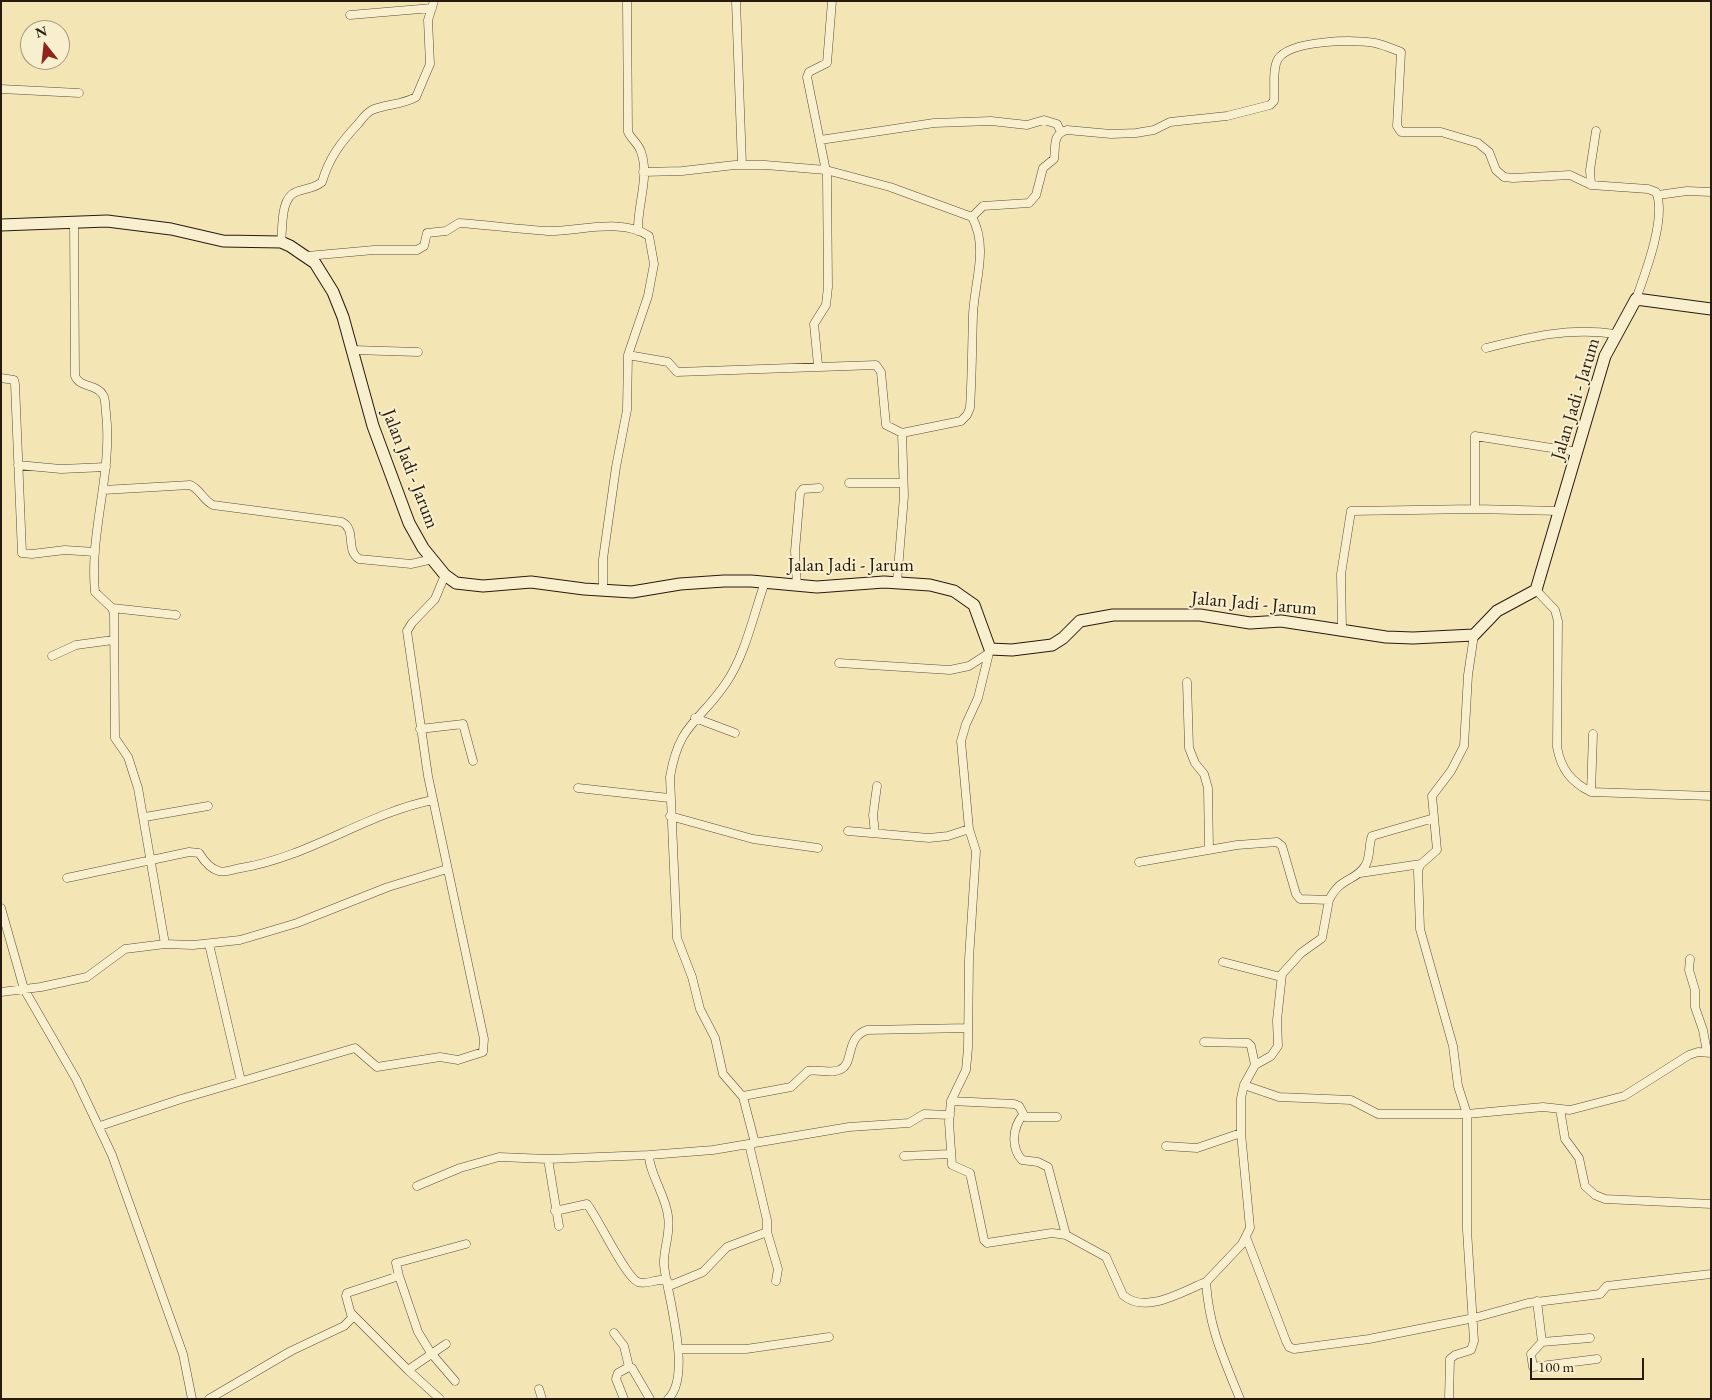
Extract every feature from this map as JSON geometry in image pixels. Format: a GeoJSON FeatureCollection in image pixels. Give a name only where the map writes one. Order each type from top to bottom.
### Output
{"type":"FeatureCollection","features":[{"type":"Feature","properties":{"kind":"street"},"geometry":{"type":"LineString","coordinates":[[627,1],[628,132],[641,149],[643,172],[638,210],[638,231]]}},
{"type":"Feature","properties":{"kind":"street"},"geometry":{"type":"LineString","coordinates":[[736,1],[742,165]]}},
{"type":"Feature","properties":{"kind":"street"},"geometry":{"type":"LineString","coordinates":[[818,365],[814,324],[826,305],[829,271],[826,170],[807,77],[809,72],[827,63],[832,1]]}},
{"type":"Feature","properties":{"kind":"street"},"geometry":{"type":"LineString","coordinates":[[281,242],[287,201],[295,192],[311,188],[322,182],[328,162],[334,152],[367,113],[378,108],[402,104],[416,97],[430,64],[428,20],[433,5],[350,15]]}},
{"type":"Feature","properties":{"kind":"street"},"geometry":{"type":"LineString","coordinates":[[972,217],[983,206],[1022,204],[1032,201],[1036,195],[1042,170],[1054,159],[1056,138],[1062,132],[1136,133],[1154,130],[1170,122],[1227,116],[1270,105],[1274,101],[1276,64],[1282,55],[1290,50],[1327,42],[1367,42],[1401,52],[1397,126],[1401,132],[1441,132],[1478,142],[1489,152],[1496,170],[1504,176],[1514,178],[1570,175],[1592,185],[1654,190],[1658,195],[1659,216],[1650,255],[1636,299],[1711,309]]}},
{"type":"Feature","properties":{"kind":"street"},"geometry":{"type":"LineString","coordinates":[[1,89],[79,93]]}},
{"type":"Feature","properties":{"kind":"street"},"geometry":{"type":"LineString","coordinates":[[820,140],[909,126],[961,122],[1027,125],[1044,120],[1057,124],[1062,132]]}},
{"type":"Feature","properties":{"kind":"street"},"geometry":{"type":"LineString","coordinates":[[1592,185],[1590,170],[1596,130]]}},
{"type":"Feature","properties":{"kind":"street"},"geometry":{"type":"LineString","coordinates":[[643,172],[742,165],[826,170],[890,187],[972,217]]}},
{"type":"Feature","properties":{"kind":"street"},"geometry":{"type":"LineString","coordinates":[[1658,195],[1687,191],[1711,192]]}},
{"type":"Feature","properties":{"kind":"street"},"geometry":{"type":"LineString","coordinates":[[628,355],[668,362],[676,372],[749,371],[818,365],[878,365],[882,372],[886,424],[902,433],[961,421],[967,415],[970,408],[973,313],[979,270],[979,238],[972,217]]}},
{"type":"Feature","properties":{"kind":"street"},"geometry":{"type":"LineString","coordinates":[[74,222],[75,376],[79,382],[99,391],[103,395],[107,422],[104,490],[95,552],[95,592],[112,608],[176,615]]}},
{"type":"Feature","properties":{"kind":"street","name":"Jalan Jadi - Jarum"},"geometry":{"type":"LineString","coordinates":[[1,225],[123,222],[171,229],[223,241],[281,242],[307,256],[321,270],[337,302],[353,350],[373,426],[409,523],[423,548],[445,575],[464,585],[531,582],[603,591],[646,591],[680,584],[724,581],[765,582],[817,588],[897,582],[930,585],[954,591],[966,598],[978,611],[990,651],[1052,645],[1063,638],[1080,620],[1113,615],[1200,615],[1250,623],[1281,621],[1413,638],[1474,635]]}},
{"type":"Feature","properties":{"kind":"street"},"geometry":{"type":"LineString","coordinates":[[307,256],[420,249],[424,246],[427,233],[446,231],[459,223],[546,230],[608,227],[638,231],[649,236],[654,264],[648,296],[628,355],[627,410],[616,467],[604,559],[603,591]]}},
{"type":"Feature","properties":{"kind":"street","name":"Jalan Jadi - Jarum"},"geometry":{"type":"LineString","coordinates":[[1536,590],[1605,356],[1615,334],[1636,299]]}},
{"type":"Feature","properties":{"kind":"street"},"geometry":{"type":"LineString","coordinates":[[1486,348],[1559,331],[1589,330],[1615,334]]}},
{"type":"Feature","properties":{"kind":"street"},"geometry":{"type":"LineString","coordinates":[[353,350],[418,352]]}},
{"type":"Feature","properties":{"kind":"street"},"geometry":{"type":"LineString","coordinates":[[1,378],[15,381],[22,553],[32,554],[65,550],[95,552]]}},
{"type":"Feature","properties":{"kind":"street"},"geometry":{"type":"LineString","coordinates":[[897,582],[903,524],[902,433]]}},
{"type":"Feature","properties":{"kind":"street"},"geometry":{"type":"LineString","coordinates":[[1475,509],[1475,436],[1577,452]]}},
{"type":"Feature","properties":{"kind":"street"},"geometry":{"type":"LineString","coordinates":[[18,465],[61,469],[106,467]]}},
{"type":"Feature","properties":{"kind":"street"},"geometry":{"type":"LineString","coordinates":[[849,483],[903,483]]}},
{"type":"Feature","properties":{"kind":"street"},"geometry":{"type":"LineString","coordinates":[[104,490],[190,485],[197,489],[205,501],[213,505],[342,522],[350,529],[353,552],[359,559],[411,564],[433,559]]}},
{"type":"Feature","properties":{"kind":"street"},"geometry":{"type":"LineString","coordinates":[[797,586],[795,551],[800,493],[803,489],[819,488]]}},
{"type":"Feature","properties":{"kind":"street"},"geometry":{"type":"LineString","coordinates":[[1342,630],[1341,574],[1351,511],[1475,509],[1560,511]]}},
{"type":"Feature","properties":{"kind":"street"},"geometry":{"type":"LineString","coordinates":[[100,1126],[241,1081],[355,1048],[377,1067],[440,1057],[458,1060],[482,1053],[484,1039],[433,800],[420,729],[407,631],[412,623],[435,599],[445,575]]}},
{"type":"Feature","properties":{"kind":"street"},"geometry":{"type":"LineString","coordinates":[[765,582],[734,669],[726,683],[681,736],[673,756],[670,777],[670,816],[676,892],[677,938],[692,977],[700,1009],[715,1038],[723,1074],[743,1096],[767,1220],[767,1232],[778,1269],[776,1281]]}},
{"type":"Feature","properties":{"kind":"street"},"geometry":{"type":"LineString","coordinates":[[1449,1399],[1449,1362],[1452,1357],[1468,1352],[1473,1348],[1474,1318],[1467,1230],[1467,1114],[1458,1086],[1451,1039],[1420,929],[1418,869],[1437,850],[1432,796],[1451,771],[1464,746],[1468,675],[1474,635],[1497,611],[1536,590],[1555,610],[1558,621],[1556,682],[1559,761],[1566,773],[1578,786],[1591,792],[1711,796]]}},
{"type":"Feature","properties":{"kind":"street"},"geometry":{"type":"LineString","coordinates":[[112,608],[115,738],[128,757],[145,817],[165,944]]}},
{"type":"Feature","properties":{"kind":"street"},"geometry":{"type":"LineString","coordinates":[[52,656],[76,645],[113,640]]}},
{"type":"Feature","properties":{"kind":"street"},"geometry":{"type":"LineString","coordinates":[[839,663],[950,670],[969,666],[990,651]]}},
{"type":"Feature","properties":{"kind":"street"},"geometry":{"type":"LineString","coordinates":[[990,651],[978,698],[966,724],[961,741],[969,829],[976,847],[969,959],[966,1070],[951,1102],[950,1115],[950,1154],[954,1167],[970,1173],[986,1243],[994,1244],[1052,1234],[1066,1235],[1106,1257],[1123,1295],[1132,1300],[1153,1302],[1206,1282],[1246,1237],[1250,1228],[1241,1133],[1241,1098],[1244,1085],[1255,1065],[1271,1056],[1278,1046],[1281,977],[1291,962],[1322,938],[1329,900],[1337,886],[1360,873],[1421,864]]}},
{"type":"Feature","properties":{"kind":"street"},"geometry":{"type":"LineString","coordinates":[[1187,682],[1190,748],[1195,763],[1204,774],[1208,788],[1208,850]]}},
{"type":"Feature","properties":{"kind":"street"},"geometry":{"type":"LineString","coordinates":[[695,718],[735,733]]}},
{"type":"Feature","properties":{"kind":"street"},"geometry":{"type":"LineString","coordinates":[[420,729],[463,724],[473,761]]}},
{"type":"Feature","properties":{"kind":"street"},"geometry":{"type":"LineString","coordinates":[[1591,792],[1593,734]]}},
{"type":"Feature","properties":{"kind":"street"},"geometry":{"type":"LineString","coordinates":[[875,833],[873,815],[877,786]]}},
{"type":"Feature","properties":{"kind":"street"},"geometry":{"type":"LineString","coordinates":[[578,788],[670,798]]}},
{"type":"Feature","properties":{"kind":"street"},"geometry":{"type":"LineString","coordinates":[[66,878],[151,858],[196,852],[209,866],[218,871],[254,866],[300,851],[384,817],[401,807],[433,800]]}},
{"type":"Feature","properties":{"kind":"street"},"geometry":{"type":"LineString","coordinates":[[145,817],[208,806]]}},
{"type":"Feature","properties":{"kind":"street"},"geometry":{"type":"LineString","coordinates":[[670,816],[754,839],[818,848]]}},
{"type":"Feature","properties":{"kind":"street"},"geometry":{"type":"LineString","coordinates":[[1360,873],[1369,858],[1372,836],[1434,818]]}},
{"type":"Feature","properties":{"kind":"street"},"geometry":{"type":"LineString","coordinates":[[848,831],[929,838],[948,836],[969,829]]}},
{"type":"Feature","properties":{"kind":"street"},"geometry":{"type":"LineString","coordinates":[[1139,862],[1257,842],[1277,842],[1282,846],[1296,894],[1300,899],[1304,901],[1329,900]]}},
{"type":"Feature","properties":{"kind":"street"},"geometry":{"type":"LineString","coordinates":[[1,992],[87,977],[125,949],[165,944],[209,944],[257,936],[388,887],[447,869]]}},
{"type":"Feature","properties":{"kind":"street"},"geometry":{"type":"LineString","coordinates":[[1,908],[15,964],[24,989],[59,1048],[100,1126],[127,1194],[183,1354],[192,1399]]}},
{"type":"Feature","properties":{"kind":"street"},"geometry":{"type":"LineString","coordinates":[[209,944],[241,1081]]}},
{"type":"Feature","properties":{"kind":"street"},"geometry":{"type":"LineString","coordinates":[[1244,1085],[1279,1097],[1351,1100],[1378,1114],[1467,1114],[1534,1108],[1570,1110],[1614,1100],[1641,1086],[1689,1055],[1709,1053],[1695,1007],[1695,990],[1689,970],[1690,959]]}},
{"type":"Feature","properties":{"kind":"street"},"geometry":{"type":"LineString","coordinates":[[1224,962],[1281,977]]}},
{"type":"Feature","properties":{"kind":"street"},"geometry":{"type":"LineString","coordinates":[[743,1096],[791,1087],[808,1071],[840,1070],[844,1066],[858,1033],[867,1030],[968,1028]]}},
{"type":"Feature","properties":{"kind":"street"},"geometry":{"type":"LineString","coordinates":[[1204,1042],[1248,1043],[1251,1046],[1255,1065]]}},
{"type":"Feature","properties":{"kind":"street"},"geometry":{"type":"LineString","coordinates":[[951,1102],[1014,1104],[1019,1106],[1023,1115]]}},
{"type":"Feature","properties":{"kind":"street"},"geometry":{"type":"LineString","coordinates":[[1560,1109],[1566,1139],[1579,1158],[1585,1186],[1595,1195],[1605,1199],[1711,1204]]}},
{"type":"Feature","properties":{"kind":"street"},"geometry":{"type":"LineString","coordinates":[[417,1186],[470,1165],[499,1157],[548,1160],[713,1150],[848,1127],[909,1123],[924,1114],[950,1115]]}},
{"type":"Feature","properties":{"kind":"street"},"geometry":{"type":"LineString","coordinates":[[1023,1115],[1057,1117]]}},
{"type":"Feature","properties":{"kind":"street"},"geometry":{"type":"LineString","coordinates":[[1023,1115],[1016,1125],[1016,1151],[1022,1160],[1038,1162],[1048,1167],[1066,1235]]}},
{"type":"Feature","properties":{"kind":"street"},"geometry":{"type":"LineString","coordinates":[[1166,1146],[1197,1148],[1241,1133]]}},
{"type":"Feature","properties":{"kind":"street"},"geometry":{"type":"LineString","coordinates":[[904,1156],[950,1154]]}},
{"type":"Feature","properties":{"kind":"street"},"geometry":{"type":"LineString","coordinates":[[649,1155],[663,1192],[668,1217],[669,1233],[664,1257],[678,1350],[676,1384],[669,1399]]}},
{"type":"Feature","properties":{"kind":"street"},"geometry":{"type":"LineString","coordinates":[[548,1160],[559,1226]]}},
{"type":"Feature","properties":{"kind":"street"},"geometry":{"type":"LineString","coordinates":[[555,1211],[587,1204],[612,1243],[623,1267],[632,1278],[638,1282],[646,1283],[657,1280],[668,1284],[703,1272],[727,1247],[767,1232]]}},
{"type":"Feature","properties":{"kind":"street"},"geometry":{"type":"LineString","coordinates":[[1246,1237],[1286,1341],[1289,1347],[1294,1348],[1369,1340],[1474,1318],[1537,1301],[1598,1294],[1607,1286],[1711,1274]]}},
{"type":"Feature","properties":{"kind":"street"},"geometry":{"type":"LineString","coordinates":[[455,1381],[431,1353],[418,1332],[396,1263],[466,1244]]}},
{"type":"Feature","properties":{"kind":"street"},"geometry":{"type":"LineString","coordinates":[[399,1276],[347,1293],[346,1296],[352,1314],[440,1399]]}},
{"type":"Feature","properties":{"kind":"street"},"geometry":{"type":"LineString","coordinates":[[1206,1282],[1209,1316],[1216,1341],[1240,1399]]}},
{"type":"Feature","properties":{"kind":"street"},"geometry":{"type":"LineString","coordinates":[[1537,1301],[1542,1342]]}},
{"type":"Feature","properties":{"kind":"street"},"geometry":{"type":"LineString","coordinates":[[209,1399],[291,1351],[344,1326],[352,1318],[352,1314]]}},
{"type":"Feature","properties":{"kind":"street"},"geometry":{"type":"LineString","coordinates":[[614,1333],[624,1346],[629,1367],[632,1368],[650,1399]]}},
{"type":"Feature","properties":{"kind":"street"},"geometry":{"type":"LineString","coordinates":[[678,1350],[746,1349],[829,1337]]}},
{"type":"Feature","properties":{"kind":"street"},"geometry":{"type":"LineString","coordinates":[[1590,1338],[1542,1342],[1531,1354],[1533,1367],[1597,1359]]}},
{"type":"Feature","properties":{"kind":"street"},"geometry":{"type":"LineString","coordinates":[[408,1370],[446,1344]]}},
{"type":"Feature","properties":{"kind":"street"},"geometry":{"type":"LineString","coordinates":[[624,1399],[616,1379],[618,1373],[629,1367]]}},
{"type":"Feature","properties":{"kind":"street"},"geometry":{"type":"LineString","coordinates":[[539,1389],[542,1399]]}}]}
